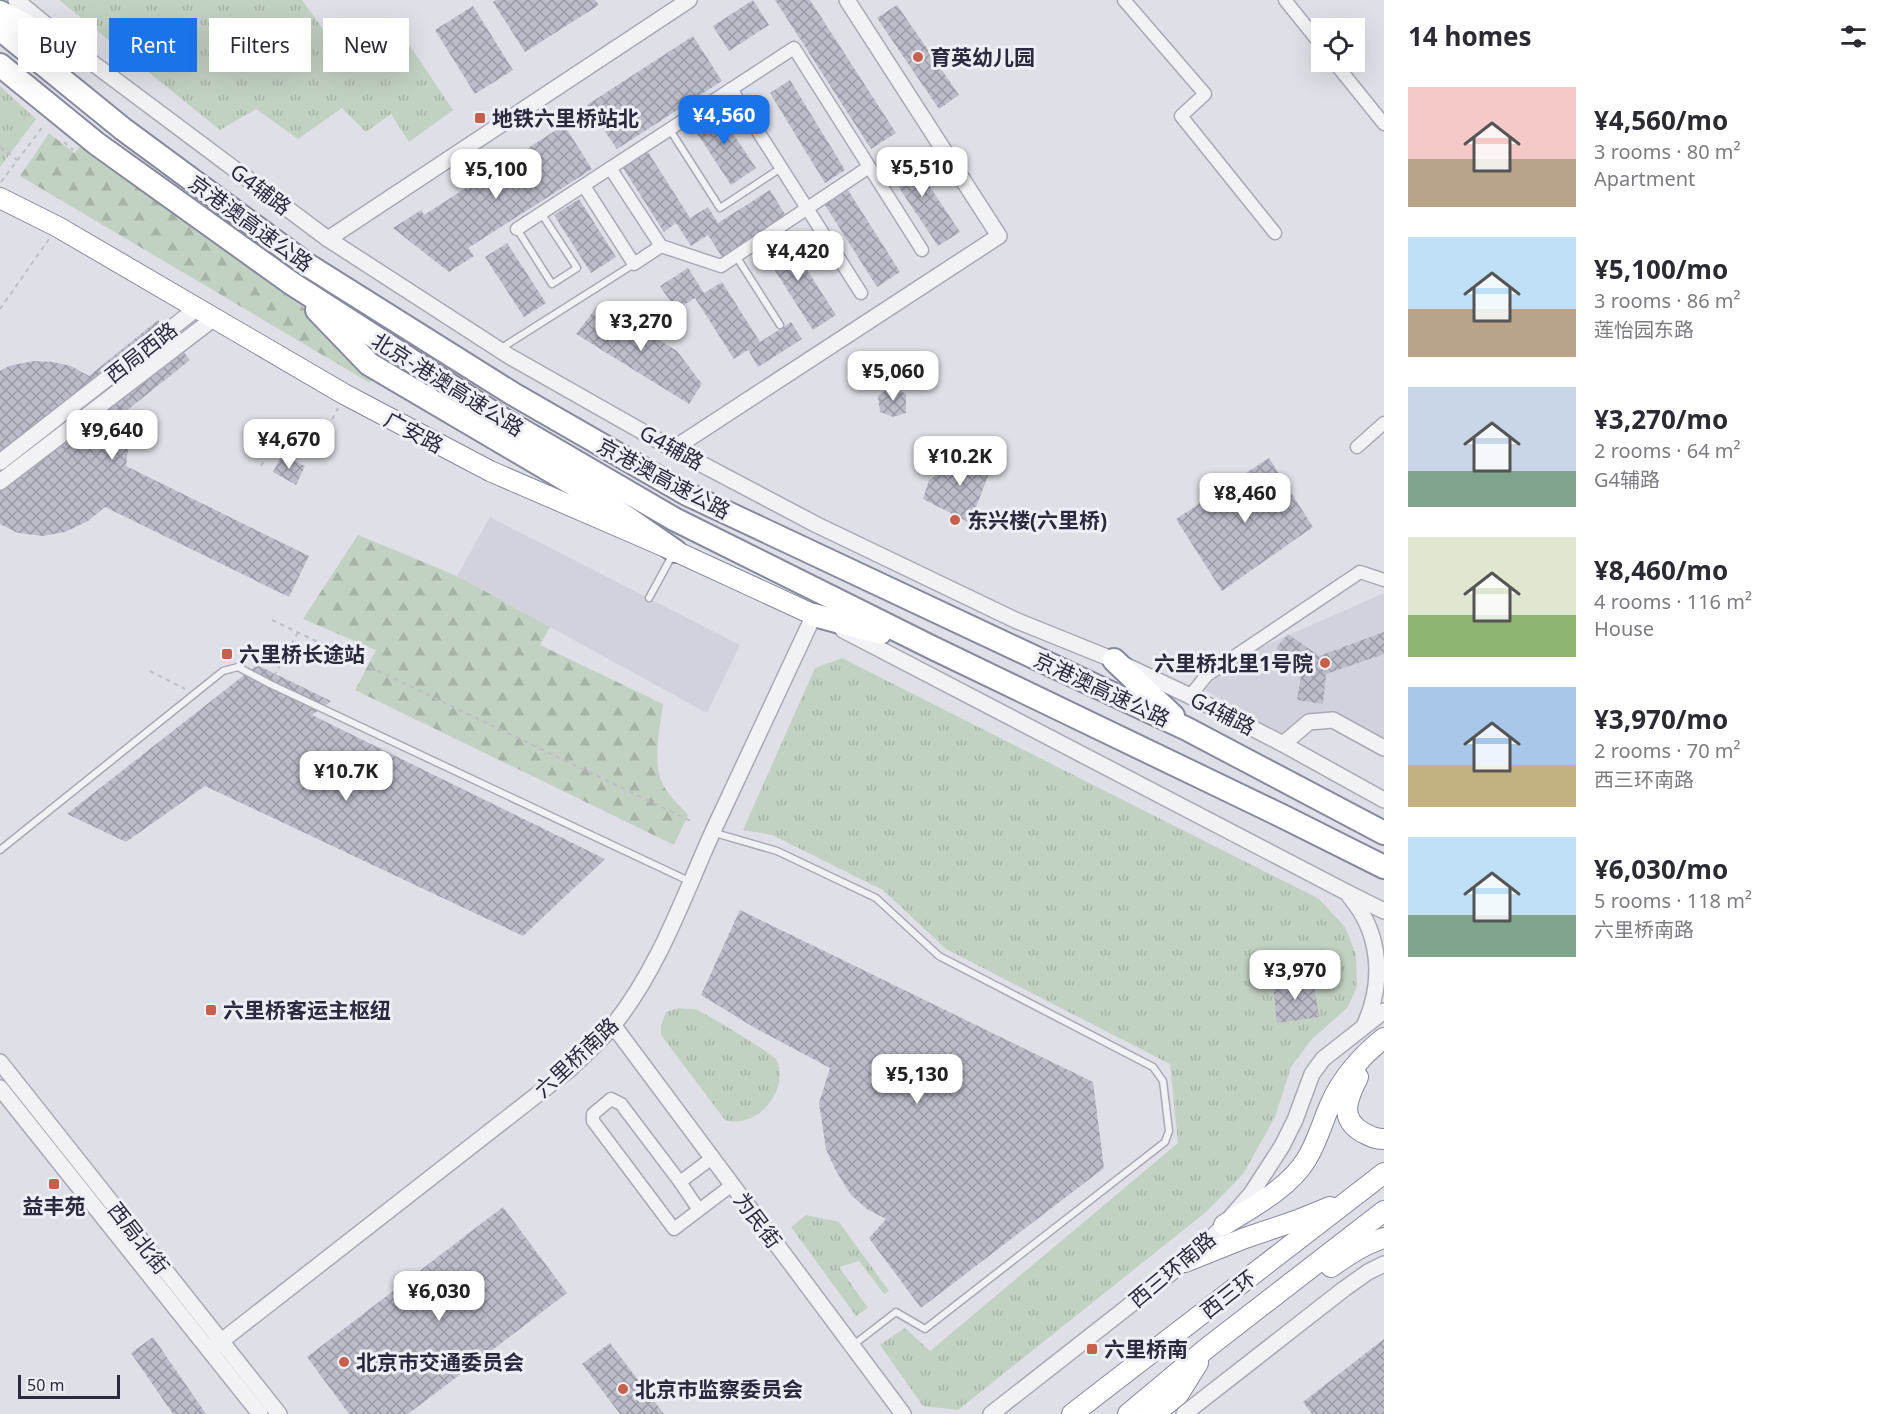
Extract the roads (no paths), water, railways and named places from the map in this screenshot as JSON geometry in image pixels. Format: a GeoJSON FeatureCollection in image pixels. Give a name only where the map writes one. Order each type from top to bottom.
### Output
{"type":"FeatureCollection","features":[{"type":"Feature","properties":{"kind":"highway"},"geometry":{"type":"LineString","coordinates":[[0,12],[18,21]]}},
{"type":"Feature","properties":{"kind":"highway","name":"京港澳高速公路"},"geometry":{"type":"LineString","coordinates":[[0,29],[123,129],[306,264],[513,394],[687,494],[1187,729],[1384,833]]}},
{"type":"Feature","properties":{"kind":"highway","name":"北京-港澳高速公路"},"geometry":{"type":"LineString","coordinates":[[0,65],[97,144],[291,283],[499,417],[674,519],[931,647]]}},
{"type":"Feature","properties":{"kind":"highway","name":"广安路"},"geometry":{"type":"LineString","coordinates":[[0,198],[58,227],[344,394],[490,471],[675,551],[814,615]]}},
{"type":"Feature","properties":{"kind":"highway"},"geometry":{"type":"LineString","coordinates":[[291,283],[369,364],[607,504],[675,551]]}},
{"type":"Feature","properties":{"kind":"highway"},"geometry":{"type":"LineString","coordinates":[[814,615],[931,647]]}},
{"type":"Feature","properties":{"kind":"highway","name":"京港澳高速公路"},"geometry":{"type":"LineString","coordinates":[[931,647],[1384,867]]}},
{"type":"Feature","properties":{"kind":"highway"},"geometry":{"type":"LineString","coordinates":[[1114,660],[1187,729]]}},
{"type":"Feature","properties":{"kind":"highway"},"geometry":{"type":"LineString","coordinates":[[1224,1225],[1268,1197],[1300,1167],[1315,1143],[1330,1105],[1349,1074],[1384,1038]]}},
{"type":"Feature","properties":{"kind":"highway"},"geometry":{"type":"LineString","coordinates":[[1384,1050],[1358,1076],[1347,1100],[1346,1113],[1355,1128],[1374,1139],[1384,1139]]}},
{"type":"Feature","properties":{"kind":"highway","name":"西三环"},"geometry":{"type":"LineString","coordinates":[[1072,1414],[1384,1173]]}},
{"type":"Feature","properties":{"kind":"highway"},"geometry":{"type":"LineString","coordinates":[[1185,1262],[1298,1220],[1357,1195]]}},
{"type":"Feature","properties":{"kind":"highway","name":"西三环"},"geometry":{"type":"LineString","coordinates":[[1128,1414],[1207,1348],[1384,1211]]}},
{"type":"Feature","properties":{"kind":"highway"},"geometry":{"type":"LineString","coordinates":[[1298,1278],[1317,1276],[1353,1252],[1384,1238]]}},
{"type":"Feature","properties":{"kind":"highway"},"geometry":{"type":"LineString","coordinates":[[1154,1414],[1178,1395],[1207,1348]]}},
{"type":"Feature","properties":{"kind":"street","name":"G4辅路"},"geometry":{"type":"LineString","coordinates":[[16,0],[37,18]]}},
{"type":"Feature","properties":{"kind":"street"},"geometry":{"type":"LineString","coordinates":[[328,239],[689,0]]}},
{"type":"Feature","properties":{"kind":"street"},"geometry":{"type":"LineString","coordinates":[[673,449],[999,236],[847,0]]}},
{"type":"Feature","properties":{"kind":"street"},"geometry":{"type":"LineString","coordinates":[[1124,0],[1205,94],[1181,116],[1275,233]]}},
{"type":"Feature","properties":{"kind":"street"},"geometry":{"type":"LineString","coordinates":[[1285,0],[1311,32]]}},
{"type":"Feature","properties":{"kind":"street"},"geometry":{"type":"LineString","coordinates":[[517,229],[794,48],[922,250]]}},
{"type":"Feature","properties":{"kind":"street","name":"G4辅路"},"geometry":{"type":"LineString","coordinates":[[97,66],[328,239],[499,350],[673,449],[817,525],[1016,620],[1114,660],[1190,696],[1384,800]]}},
{"type":"Feature","properties":{"kind":"street"},"geometry":{"type":"LineString","coordinates":[[1342,72],[1384,124]]}},
{"type":"Feature","properties":{"kind":"street"},"geometry":{"type":"LineString","coordinates":[[731,89],[861,293]]}},
{"type":"Feature","properties":{"kind":"street"},"geometry":{"type":"LineString","coordinates":[[610,168],[661,246],[721,266],[869,167]]}},
{"type":"Feature","properties":{"kind":"street"},"geometry":{"type":"LineString","coordinates":[[584,186],[634,264],[661,246]]}},
{"type":"Feature","properties":{"kind":"street","name":"西局西路"},"geometry":{"type":"LineString","coordinates":[[0,462],[205,314]]}},
{"type":"Feature","properties":{"kind":"street","name":"西局西路"},"geometry":{"type":"LineString","coordinates":[[0,482],[205,314]]}},
{"type":"Feature","properties":{"kind":"street"},"geometry":{"type":"LineString","coordinates":[[1357,447],[1384,423]]}},
{"type":"Feature","properties":{"kind":"street"},"geometry":{"type":"LineString","coordinates":[[1190,696],[1207,675],[1360,572],[1384,580]]}},
{"type":"Feature","properties":{"kind":"street"},"geometry":{"type":"LineString","coordinates":[[814,615],[1384,911]]}},
{"type":"Feature","properties":{"kind":"street","name":"六里桥南路"},"geometry":{"type":"LineString","coordinates":[[215,1346],[570,1069],[613,1025],[641,985],[658,954],[712,832],[814,615]]}},
{"type":"Feature","properties":{"kind":"street"},"geometry":{"type":"LineString","coordinates":[[1283,744],[1310,722],[1333,720],[1384,748]]}},
{"type":"Feature","properties":{"kind":"street"},"geometry":{"type":"LineString","coordinates":[[1346,892],[1367,920],[1379,952],[1377,993],[1371,1014],[1364,1027]]}},
{"type":"Feature","properties":{"kind":"street","name":"西三环南路"},"geometry":{"type":"LineString","coordinates":[[991,1414],[1199,1251],[1251,1194],[1282,1146],[1316,1067],[1384,1011]]}},
{"type":"Feature","properties":{"kind":"street","name":"为民街"},"geometry":{"type":"LineString","coordinates":[[613,1025],[903,1414]]}},
{"type":"Feature","properties":{"kind":"street","name":"西局北街"},"geometry":{"type":"LineString","coordinates":[[0,1062],[215,1346],[260,1414]]}},
{"type":"Feature","properties":{"kind":"street","name":"西局北街"},"geometry":{"type":"LineString","coordinates":[[0,1088],[215,1346],[279,1414]]}},
{"type":"Feature","properties":{"kind":"street"},"geometry":{"type":"LineString","coordinates":[[699,1210],[621,1104],[611,1099],[593,1114],[592,1121],[674,1229],[732,1185]]}},
{"type":"Feature","properties":{"kind":"street"},"geometry":{"type":"LineString","coordinates":[[680,1182],[712,1158]]}},
{"type":"Feature","properties":{"kind":"street"},"geometry":{"type":"LineString","coordinates":[[1189,1413],[1344,1289],[1384,1264]]}},
{"type":"Feature","properties":{"kind":"lane"},"geometry":{"type":"LineString","coordinates":[[670,130],[720,208],[781,168]]}},
{"type":"Feature","properties":{"kind":"lane"},"geometry":{"type":"LineString","coordinates":[[517,229],[552,284],[577,268],[541,213]]}},
{"type":"Feature","properties":{"kind":"lane"},"geometry":{"type":"LineString","coordinates":[[736,256],[780,325]]}},
{"type":"Feature","properties":{"kind":"lane"},"geometry":{"type":"LineString","coordinates":[[499,350],[634,264]]}},
{"type":"Feature","properties":{"kind":"lane"},"geometry":{"type":"LineString","coordinates":[[649,598],[675,551]]}},
{"type":"Feature","properties":{"kind":"lane"},"geometry":{"type":"LineString","coordinates":[[0,850],[194,693],[223,671],[238,668],[691,883]]}},
{"type":"Feature","properties":{"kind":"lane"},"geometry":{"type":"LineString","coordinates":[[712,832],[777,851],[876,898],[939,956],[1153,1067],[1163,1081],[1170,1131],[1165,1142],[925,1329],[896,1312],[852,1346]]}},
{"type":"Feature","properties":{"kind":"place","name":"育英幼儿园"},"geometry":{"type":"Point","coordinates":[918,57]}},
{"type":"Feature","properties":{"kind":"place","name":"地铁六里桥站北"},"geometry":{"type":"Point","coordinates":[480,118]}},
{"type":"Feature","properties":{"kind":"place","name":"东兴楼(六里桥)"},"geometry":{"type":"Point","coordinates":[955,520]}},
{"type":"Feature","properties":{"kind":"place","name":"六里桥长途站"},"geometry":{"type":"Point","coordinates":[227,654]}},
{"type":"Feature","properties":{"kind":"place","name":"六里桥北里1号院"},"geometry":{"type":"Point","coordinates":[1325,663]}},
{"type":"Feature","properties":{"kind":"place","name":"六里桥客运主枢纽"},"geometry":{"type":"Point","coordinates":[211,1010]}},
{"type":"Feature","properties":{"kind":"place","name":"益丰苑"},"geometry":{"type":"Point","coordinates":[54,1184]}},
{"type":"Feature","properties":{"kind":"place","name":"六里桥南"},"geometry":{"type":"Point","coordinates":[1092,1349]}},
{"type":"Feature","properties":{"kind":"place","name":"北京市交通委员会"},"geometry":{"type":"Point","coordinates":[344,1362]}},
{"type":"Feature","properties":{"kind":"place","name":"北京市监察委员会"},"geometry":{"type":"Point","coordinates":[623,1389]}}]}
